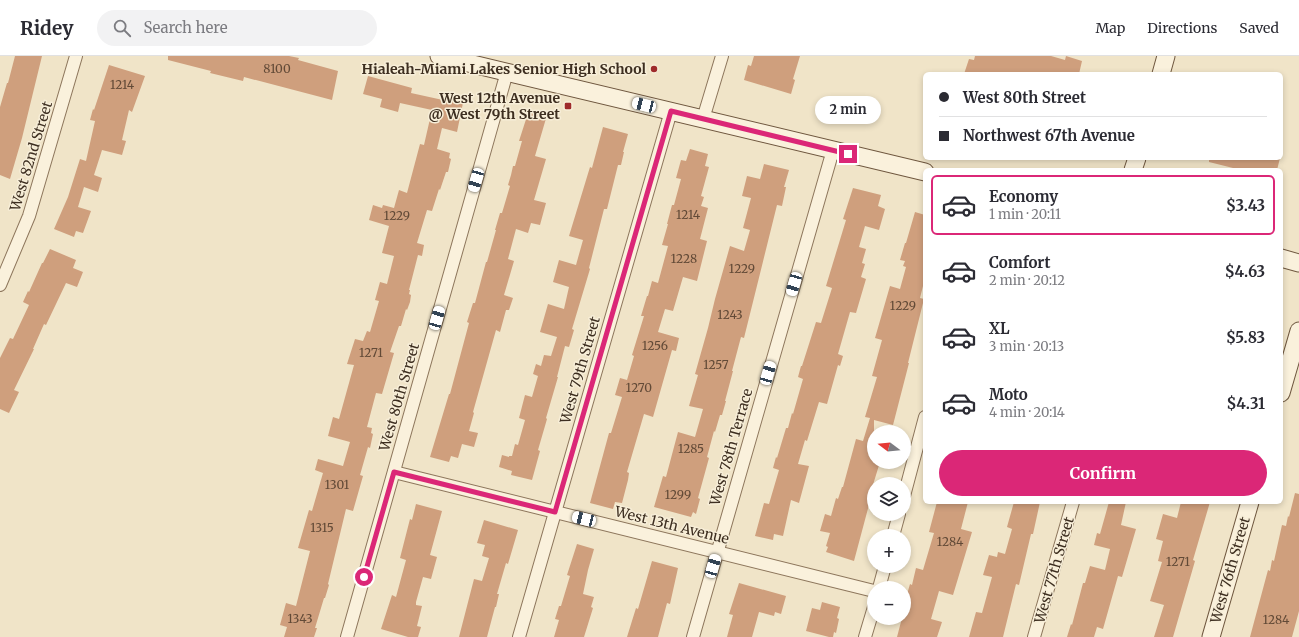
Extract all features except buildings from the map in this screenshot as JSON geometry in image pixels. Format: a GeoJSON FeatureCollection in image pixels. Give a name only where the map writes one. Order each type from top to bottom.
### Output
{"type":"FeatureCollection","features":[{"type":"Feature","properties":{"kind":"main road"},"geometry":{"type":"LineString","coordinates":[[439,56],[923,172]]}},
{"type":"Feature","properties":{"kind":"main road"},"geometry":{"type":"LineString","coordinates":[[1162,72],[1166,56]]}},
{"type":"Feature","properties":{"kind":"main road"},"geometry":{"type":"LineString","coordinates":[[1283,259],[1299,263]]}},
{"type":"Feature","properties":{"kind":"main road"},"geometry":{"type":"LineString","coordinates":[[1283,386],[1299,331]]}},
{"type":"Feature","properties":{"kind":"main road","name":"West 76th Street"},"geometry":{"type":"LineString","coordinates":[[1211,637],[1249,504]]}},
{"type":"Feature","properties":{"kind":"street","name":"West 82nd Street"},"geometry":{"type":"LineString","coordinates":[[0,285],[29,216],[76,56]]}},
{"type":"Feature","properties":{"kind":"street"},"geometry":{"type":"LineString","coordinates":[[702,119],[722,56]]}},
{"type":"Feature","properties":{"kind":"street","name":"West 80th Street"},"geometry":{"type":"LineString","coordinates":[[347,637],[507,72]]}},
{"type":"Feature","properties":{"kind":"street","name":"West 79th Street"},"geometry":{"type":"LineString","coordinates":[[519,637],[671,111]]}},
{"type":"Feature","properties":{"kind":"street","name":"West 78th Terrace"},"geometry":{"type":"LineString","coordinates":[[693,637],[833,150]]}},
{"type":"Feature","properties":{"kind":"street"},"geometry":{"type":"LineString","coordinates":[[909,477],[923,425]]}},
{"type":"Feature","properties":{"kind":"street","name":"West 13th Avenue"},"geometry":{"type":"LineString","coordinates":[[394,472],[867,589]]}},
{"type":"Feature","properties":{"kind":"street","name":"West 77th Street"},"geometry":{"type":"LineString","coordinates":[[1034,637],[1072,504]]}},
{"type":"Feature","properties":{"kind":"street"},"geometry":{"type":"LineString","coordinates":[[866,637],[869,625]]}},
{"type":"Feature","properties":{"kind":"place","name":"Hialeah-Miami Lakes Senior High School"},"geometry":{"type":"Point","coordinates":[654,69]}},
{"type":"Feature","properties":{"kind":"place","name":"West 12th Avenue @ West 79th Street"},"geometry":{"type":"Point","coordinates":[568,106]}},
{"type":"Feature","properties":{"kind":"route"},"geometry":{"type":"LineString","coordinates":[[364,577],[394,472],[555,512],[671,111],[848,154]]}}]}
